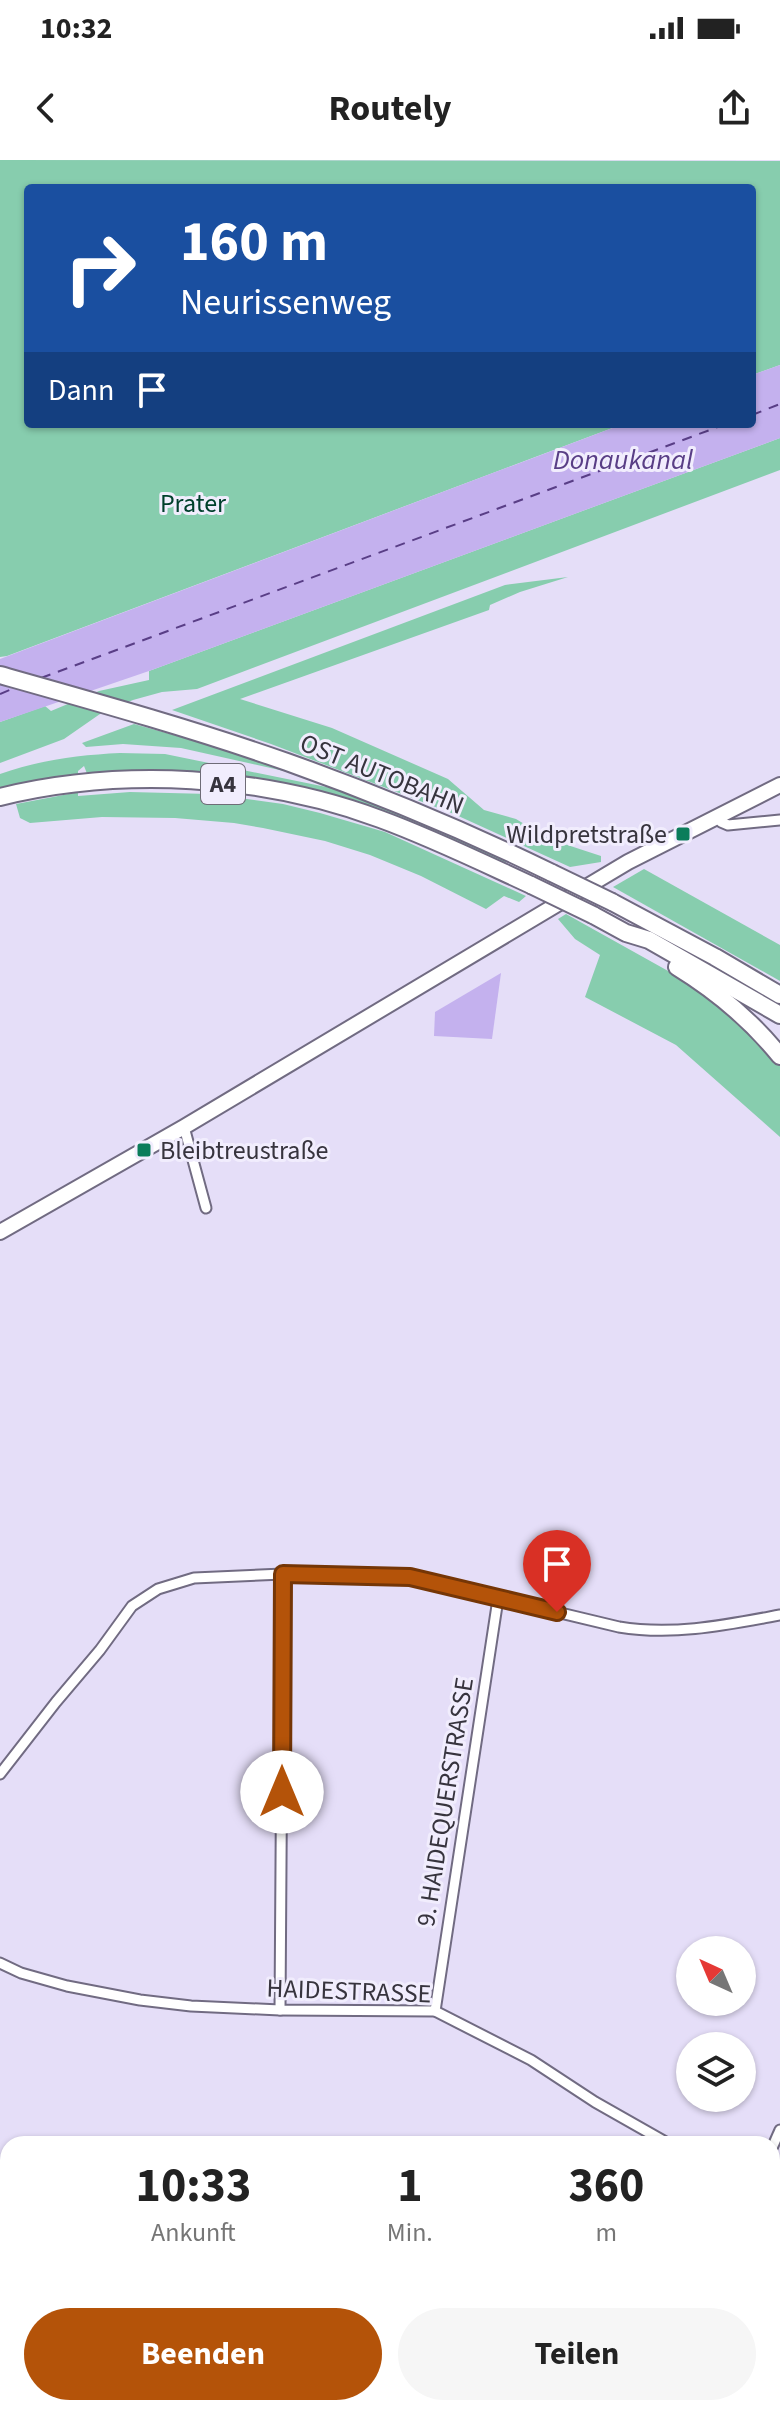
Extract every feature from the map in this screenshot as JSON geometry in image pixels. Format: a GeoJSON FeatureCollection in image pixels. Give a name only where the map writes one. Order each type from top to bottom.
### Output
{"type":"FeatureCollection","features":[{"type":"Feature","properties":{"kind":"highway","name":"OST AUTOBAHN"},"geometry":{"type":"LineString","coordinates":[[0,675],[191,730],[388,800],[612,902],[780,995]]}},
{"type":"Feature","properties":{"kind":"highway","name":"OST AUTOBAHN"},"geometry":{"type":"LineString","coordinates":[[0,797],[69,785],[136,780],[196,781],[253,787],[315,799],[379,818],[531,885],[626,933]]}},
{"type":"Feature","properties":{"kind":"highway","name":"A4"},"geometry":{"type":"LineString","coordinates":[[626,933],[649,940],[780,1015]]}},
{"type":"Feature","properties":{"kind":"highway"},"geometry":{"type":"LineString","coordinates":[[626,933],[738,1011],[780,1056]]}},
{"type":"Feature","properties":{"kind":"main road"},"geometry":{"type":"LineString","coordinates":[[0,1232],[184,1127],[628,862],[780,785]]}},
{"type":"Feature","properties":{"kind":"street"},"geometry":{"type":"LineString","coordinates":[[717,816],[728,825],[780,820]]}},
{"type":"Feature","properties":{"kind":"street"},"geometry":{"type":"LineString","coordinates":[[184,1127],[206,1208]]}},
{"type":"Feature","properties":{"kind":"street"},"geometry":{"type":"LineString","coordinates":[[280,2010],[283,1574]]}},
{"type":"Feature","properties":{"kind":"street"},"geometry":{"type":"LineString","coordinates":[[0,1774],[132,1606],[158,1589],[194,1578],[283,1574],[410,1577],[647,1632],[710,1628],[780,1615]]}},
{"type":"Feature","properties":{"kind":"street","name":"9. HAIDEQUERSTRASSE"},"geometry":{"type":"LineString","coordinates":[[435,2011],[498,1599]]}},
{"type":"Feature","properties":{"kind":"street","name":"HAIDESTRASSE"},"geometry":{"type":"LineString","coordinates":[[0,1963],[21,1973],[67,1986],[191,2006],[435,2011],[531,2060],[655,2136]]}},
{"type":"Feature","properties":{"kind":"green space","name":"Prater"},"geometry":{"type":"Polygon","coordinates":[[[0,160],[780,161],[780,365],[756,374],[756,184],[24,184],[24,428],[612,428],[0,657],[0,160]]]}},
{"type":"Feature","properties":{"kind":"green space"},"geometry":{"type":"Polygon","coordinates":[[[780,438],[780,470],[197,689],[162,692],[133,700],[100,714],[64,739],[0,763],[0,722],[45,706],[51,711],[99,691],[149,680],[149,671],[780,438]]]}},
{"type":"Feature","properties":{"kind":"green space"},"geometry":{"type":"Polygon","coordinates":[[[568,577],[520,592],[490,605],[489,610],[240,699],[332,728],[448,779],[484,810],[516,819],[549,839],[601,856],[601,862],[570,867],[454,814],[172,710],[505,585],[568,577]]]}},
{"type":"Feature","properties":{"kind":"green space"},"geometry":{"type":"Polygon","coordinates":[[[134,724],[189,737],[293,773],[181,748],[123,744],[86,747],[82,743],[134,724]]]}},
{"type":"Feature","properties":{"kind":"green space"},"geometry":{"type":"Polygon","coordinates":[[[120,753],[165,754],[336,789],[443,832],[503,859],[508,865],[429,830],[305,790],[88,776],[84,766],[78,771],[78,777],[0,790],[0,774],[15,769],[59,759],[120,753]]]}},
{"type":"Feature","properties":{"kind":"green space"},"geometry":{"type":"Polygon","coordinates":[[[130,792],[209,794],[283,804],[320,813],[385,832],[526,896],[519,902],[504,896],[486,909],[421,876],[370,855],[325,841],[263,828],[175,818],[102,817],[30,823],[20,818],[16,804],[74,793],[78,796],[130,792]]]}},
{"type":"Feature","properties":{"kind":"green space"},"geometry":{"type":"Polygon","coordinates":[[[644,869],[780,945],[780,981],[613,887],[644,869]]]}},
{"type":"Feature","properties":{"kind":"green space"},"geometry":{"type":"Polygon","coordinates":[[[566,914],[695,986],[729,1010],[780,1066],[780,1137],[676,1045],[585,997],[600,955],[575,939],[558,919],[566,914]]]}},
{"type":"Feature","properties":{"kind":"water","name":"Donaukanal"},"geometry":{"type":"Polygon","coordinates":[[[780,365],[780,438],[149,671],[0,722],[0,659],[612,428],[756,428],[756,374],[780,365]]]}},
{"type":"Feature","properties":{"kind":"water"},"geometry":{"type":"Polygon","coordinates":[[[501,973],[492,1039],[434,1036],[435,1012],[501,973]]]}},
{"type":"Feature","properties":{"kind":"ferry route"},"geometry":{"type":"LineString","coordinates":[[756,413],[780,404]]}},
{"type":"Feature","properties":{"kind":"ferry route"},"geometry":{"type":"LineString","coordinates":[[41,678],[715,428]]}},
{"type":"Feature","properties":{"kind":"ferry route"},"geometry":{"type":"LineString","coordinates":[[0,694],[17,687]]}},
{"type":"Feature","properties":{"kind":"place","name":"Wildpretstraße"},"geometry":{"type":"Point","coordinates":[683,834]}},
{"type":"Feature","properties":{"kind":"place","name":"Bleibtreustraße"},"geometry":{"type":"Point","coordinates":[144,1150]}},
{"type":"Feature","properties":{"kind":"route"},"geometry":{"type":"LineString","coordinates":[[282,1792],[283,1574],[410,1577],[557,1612]]}}]}
